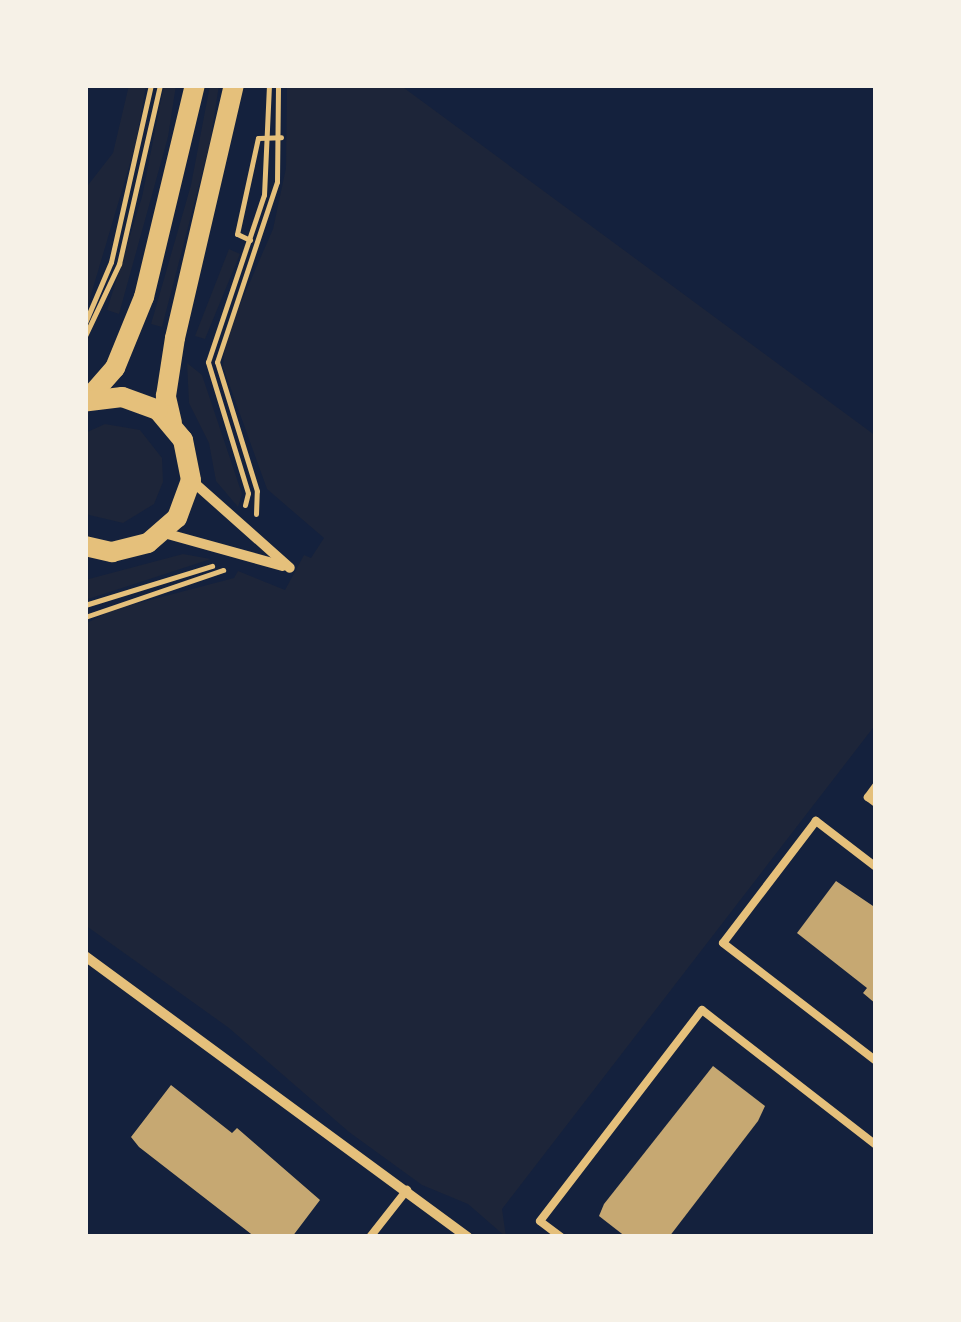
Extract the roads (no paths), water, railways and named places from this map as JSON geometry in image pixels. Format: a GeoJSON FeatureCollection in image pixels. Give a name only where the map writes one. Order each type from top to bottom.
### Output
{"type":"FeatureCollection","features":[{"type":"Feature","properties":{"kind":"main road"},"geometry":{"type":"LineString","coordinates":[[85,401],[115,368],[144,298],[195,85]]}},
{"type":"Feature","properties":{"kind":"main road"},"geometry":{"type":"LineString","coordinates":[[88,551],[131,550],[164,533],[182,509],[190,480],[190,460],[172,423],[166,396],[178,323],[214,191],[234,85]]}},
{"type":"Feature","properties":{"kind":"main road"},"geometry":{"type":"LineString","coordinates":[[85,401],[122,397],[172,423]]}},
{"type":"Feature","properties":{"kind":"street"},"geometry":{"type":"LineString","coordinates":[[164,533],[290,568],[190,480]]}},
{"type":"Feature","properties":{"kind":"street"},"geometry":{"type":"LineString","coordinates":[[85,956],[468,1237]]}},
{"type":"Feature","properties":{"kind":"lane"},"geometry":{"type":"LineString","coordinates":[[876,786],[868,797],[876,803]]}},
{"type":"Feature","properties":{"kind":"lane"},"geometry":{"type":"LineString","coordinates":[[876,867],[816,820],[723,942],[876,1061]]}},
{"type":"Feature","properties":{"kind":"lane"},"geometry":{"type":"LineString","coordinates":[[560,1237],[540,1221],[702,1010],[876,1146]]}},
{"type":"Feature","properties":{"kind":"lane"},"geometry":{"type":"LineString","coordinates":[[370,1237],[407,1190]]}}]}
